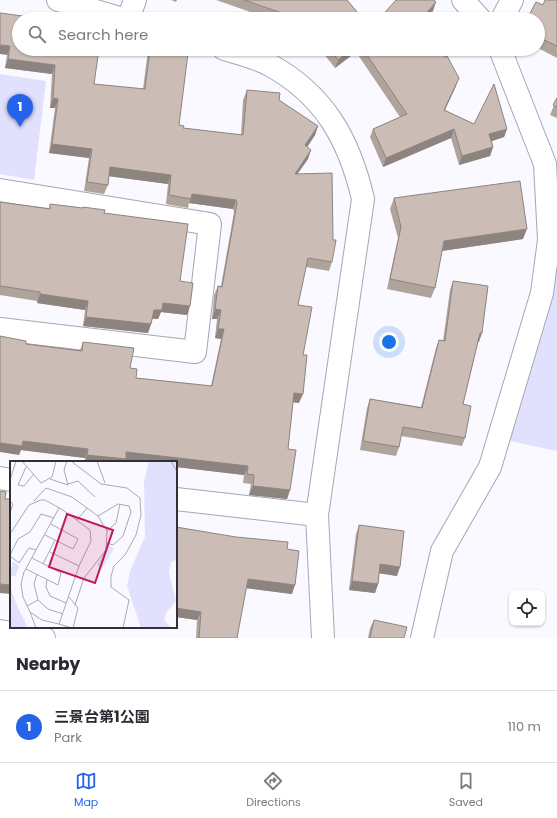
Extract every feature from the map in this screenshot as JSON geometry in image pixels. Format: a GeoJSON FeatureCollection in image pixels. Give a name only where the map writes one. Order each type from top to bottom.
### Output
{"type":"FeatureCollection","features":[{"type":"Feature","properties":{"kind":"street"},"geometry":{"type":"LineString","coordinates":[[58,0],[99,12]]}},
{"type":"Feature","properties":{"kind":"street"},"geometry":{"type":"LineString","coordinates":[[131,12],[135,0]]}},
{"type":"Feature","properties":{"kind":"street"},"geometry":{"type":"LineString","coordinates":[[463,0],[474,12]]}},
{"type":"Feature","properties":{"kind":"street"},"geometry":{"type":"LineString","coordinates":[[506,12],[512,0]]}},
{"type":"Feature","properties":{"kind":"street"},"geometry":{"type":"LineString","coordinates":[[244,56],[267,64],[304,90],[322,106],[338,128],[350,154],[363,199],[318,515],[323,638]]}},
{"type":"Feature","properties":{"kind":"street"},"geometry":{"type":"LineString","coordinates":[[422,638],[442,551],[490,467],[542,293],[549,240],[551,165],[503,56]]}},
{"type":"Feature","properties":{"kind":"street"},"geometry":{"type":"LineString","coordinates":[[0,190],[210,224],[195,352],[0,329]]}},
{"type":"Feature","properties":{"kind":"street"},"geometry":{"type":"LineString","coordinates":[[0,478],[10,480]]}},
{"type":"Feature","properties":{"kind":"street"},"geometry":{"type":"LineString","coordinates":[[177,499],[318,515]]}},
{"type":"Feature","properties":{"kind":"street"},"geometry":{"type":"LineString","coordinates":[[0,631],[44,638]]}},
{"type":"Feature","properties":{"kind":"shaded area"},"geometry":{"type":"Polygon","coordinates":[[[0,74],[46,81],[34,180],[0,174],[0,74]]]}},
{"type":"Feature","properties":{"kind":"shaded area"},"geometry":{"type":"Polygon","coordinates":[[[557,261],[557,451],[510,441],[546,313],[557,261]]]}},
{"type":"Feature","properties":{"kind":"building"},"geometry":{"type":"Polygon","coordinates":[[[244,0],[347,0],[357,12],[279,12],[244,0]]]}},
{"type":"Feature","properties":{"kind":"building"},"geometry":{"type":"Polygon","coordinates":[[[396,0],[434,0],[436,2],[427,12],[385,12],[396,0]]]}},
{"type":"Feature","properties":{"kind":"building"},"geometry":{"type":"Polygon","coordinates":[[[545,0],[557,0],[557,46],[545,40],[545,12],[531,12],[536,2],[543,5],[545,0]]]}},
{"type":"Feature","properties":{"kind":"building"},"geometry":{"type":"Polygon","coordinates":[[[0,13],[12,15],[12,56],[98,56],[94,84],[145,89],[149,56],[188,56],[179,125],[184,126],[183,128],[243,135],[247,90],[280,93],[279,100],[318,126],[305,145],[311,150],[295,174],[332,173],[333,240],[336,240],[332,262],[308,258],[298,305],[312,307],[303,355],[307,355],[303,394],[294,393],[288,449],[296,450],[290,490],[253,486],[254,475],[247,474],[248,466],[126,452],[126,459],[87,455],[88,449],[23,441],[22,446],[0,443],[0,336],[26,341],[26,344],[82,351],[83,342],[134,348],[130,368],[137,369],[136,378],[212,386],[224,329],[218,329],[221,310],[215,309],[218,286],[222,287],[237,203],[236,200],[192,194],[191,199],[169,195],[171,175],[110,167],[108,185],[87,182],[92,149],[52,144],[58,99],[53,98],[55,65],[8,59],[10,46],[0,45],[0,13]]]}},
{"type":"Feature","properties":{"kind":"building"},"geometry":{"type":"Polygon","coordinates":[[[335,56],[343,56],[338,60],[335,56]]]}},
{"type":"Feature","properties":{"kind":"building"},"geometry":{"type":"Polygon","coordinates":[[[368,56],[447,56],[459,78],[444,110],[474,124],[494,84],[507,129],[489,134],[493,147],[462,156],[454,129],[386,158],[373,129],[407,114],[368,56]]]}},
{"type":"Feature","properties":{"kind":"building"},"geometry":{"type":"Polygon","coordinates":[[[557,98],[557,107],[553,105],[557,98]]]}},
{"type":"Feature","properties":{"kind":"building"},"geometry":{"type":"Polygon","coordinates":[[[520,181],[527,229],[444,241],[435,288],[390,279],[401,227],[394,198],[520,181]]]}},
{"type":"Feature","properties":{"kind":"building"},"geometry":{"type":"Polygon","coordinates":[[[0,202],[50,209],[50,204],[83,207],[105,210],[104,213],[188,224],[180,281],[193,283],[190,306],[163,303],[162,310],[154,310],[151,324],[86,317],[88,301],[0,286],[0,202]]]}},
{"type":"Feature","properties":{"kind":"building"},"geometry":{"type":"Polygon","coordinates":[[[453,281],[488,286],[482,333],[480,333],[463,404],[471,406],[465,438],[403,427],[399,447],[363,441],[370,399],[422,408],[439,340],[445,341],[453,281]]]}},
{"type":"Feature","properties":{"kind":"building"},"geometry":{"type":"Polygon","coordinates":[[[0,491],[6,492],[5,499],[10,499],[10,585],[0,584],[0,491]]]}},
{"type":"Feature","properties":{"kind":"building"},"geometry":{"type":"Polygon","coordinates":[[[359,525],[404,531],[400,567],[380,564],[378,584],[352,581],[359,525]]]}},
{"type":"Feature","properties":{"kind":"building"},"geometry":{"type":"Polygon","coordinates":[[[177,527],[236,537],[288,542],[287,549],[299,551],[295,585],[248,579],[237,638],[199,638],[201,612],[177,608],[177,527]]]}},
{"type":"Feature","properties":{"kind":"building"},"geometry":{"type":"Polygon","coordinates":[[[374,620],[407,627],[404,638],[370,638],[374,620]]]}},
{"type":"Feature","properties":{"kind":"place","name":"三景台第1公園"},"geometry":{"type":"Point","coordinates":[20,127]}}]}
